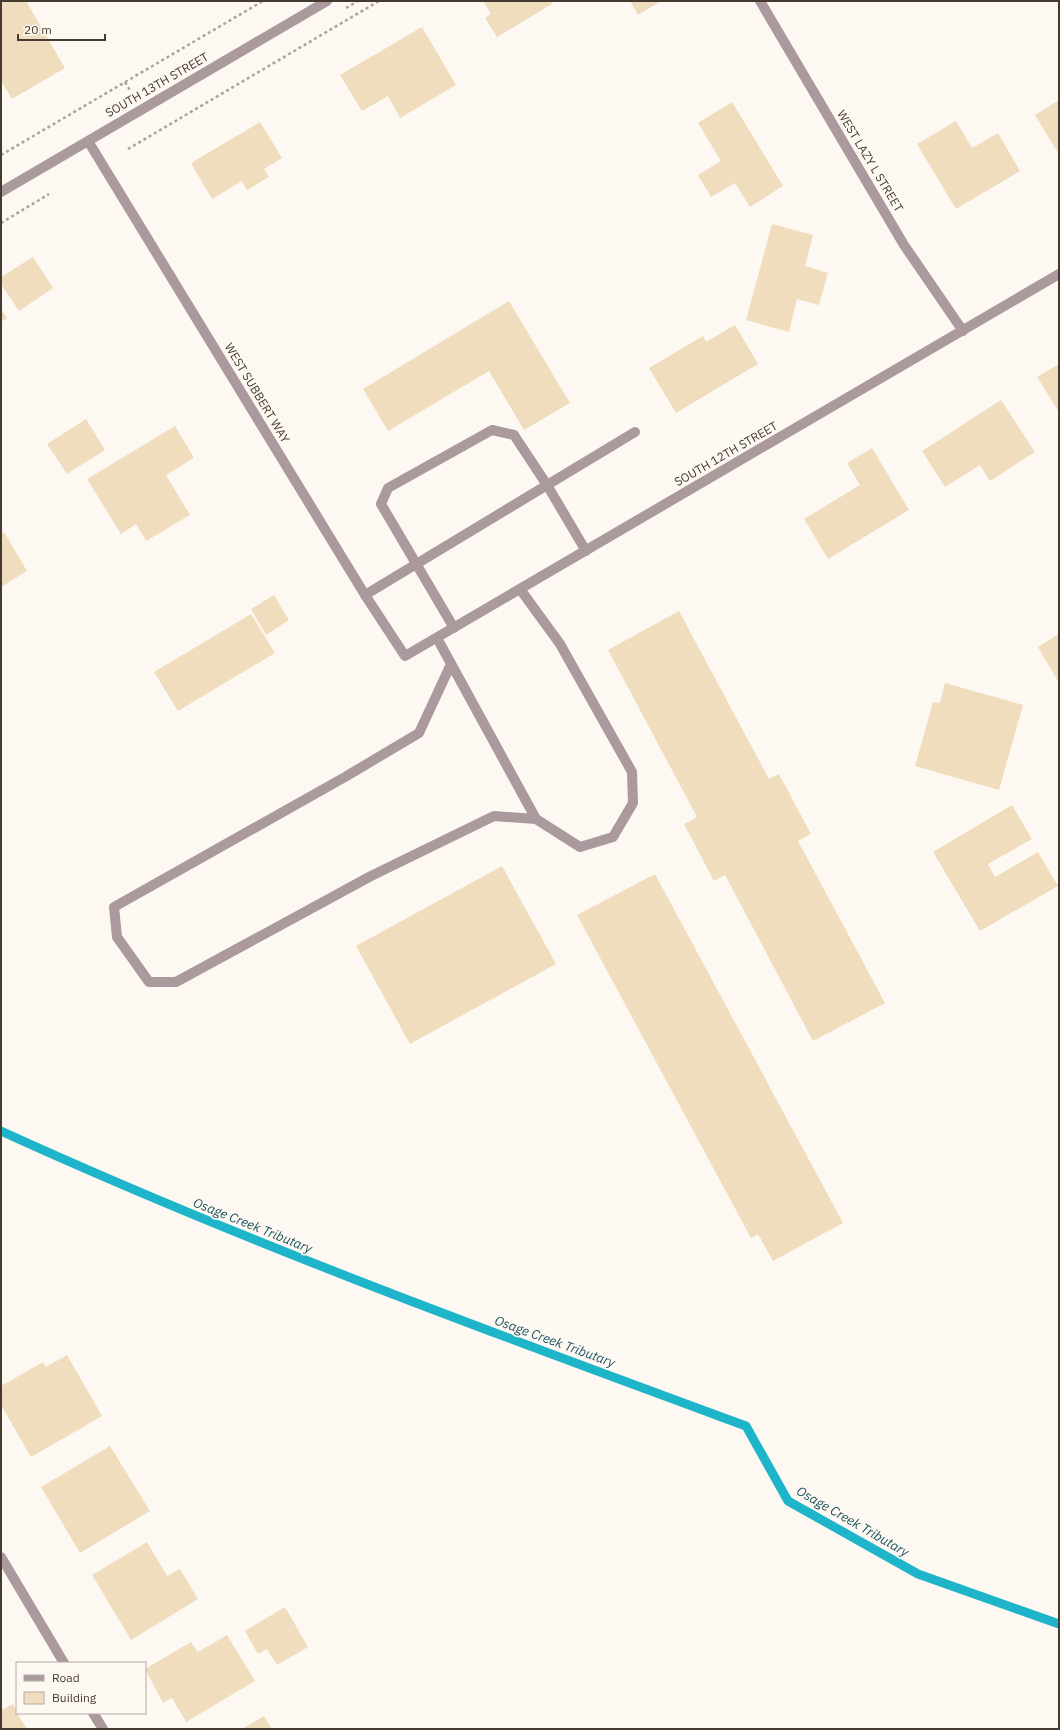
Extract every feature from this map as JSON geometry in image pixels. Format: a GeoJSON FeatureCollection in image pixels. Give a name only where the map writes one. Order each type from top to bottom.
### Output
{"type":"FeatureCollection","features":[{"type":"Feature","properties":{"kind":"street","name":"SOUTH 13TH STREET"},"geometry":{"type":"LineString","coordinates":[[1,192],[327,1]]}},
{"type":"Feature","properties":{"kind":"street","name":"WEST LAZY L STREET"},"geometry":{"type":"LineString","coordinates":[[760,1],[904,245],[963,331]]}},
{"type":"Feature","properties":{"kind":"street","name":"WEST SUBBERT WAY"},"geometry":{"type":"LineString","coordinates":[[88,141],[365,595],[405,656]]}},
{"type":"Feature","properties":{"kind":"street","name":"SOUTH 12TH STREET"},"geometry":{"type":"LineString","coordinates":[[405,656],[1059,274]]}},
{"type":"Feature","properties":{"kind":"street"},"geometry":{"type":"LineString","coordinates":[[454,628],[381,504],[388,488],[492,430],[514,435],[548,485],[586,551]]}},
{"type":"Feature","properties":{"kind":"street"},"geometry":{"type":"LineString","coordinates":[[365,595],[635,432]]}},
{"type":"Feature","properties":{"kind":"street"},"geometry":{"type":"LineString","coordinates":[[450,664],[419,733],[114,907],[117,937],[149,982],[176,982],[371,876],[494,816],[536,819],[580,847],[613,837],[633,803],[632,772],[560,644],[520,589]]}},
{"type":"Feature","properties":{"kind":"street"},"geometry":{"type":"LineString","coordinates":[[437,638],[536,819]]}},
{"type":"Feature","properties":{"kind":"street"},"geometry":{"type":"LineString","coordinates":[[1,1557],[63,1662]]}},
{"type":"Feature","properties":{"kind":"street"},"geometry":{"type":"LineString","coordinates":[[94,1714],[103,1729]]}},
{"type":"Feature","properties":{"kind":"path"},"geometry":{"type":"LineString","coordinates":[[1,155],[264,1]]}},
{"type":"Feature","properties":{"kind":"path"},"geometry":{"type":"LineString","coordinates":[[128,149],[378,1]]}},
{"type":"Feature","properties":{"kind":"path"},"geometry":{"type":"LineString","coordinates":[[1,223],[49,194]]}},
{"type":"Feature","properties":{"kind":"building"},"geometry":{"type":"Polygon","coordinates":[[[1,1],[26,1],[65,68],[12,99],[1,81],[1,1]]]}},
{"type":"Feature","properties":{"kind":"building"},"geometry":{"type":"Polygon","coordinates":[[[483,1],[551,1],[552,4],[497,37],[485,18],[491,14],[483,1]]]}},
{"type":"Feature","properties":{"kind":"building"},"geometry":{"type":"Polygon","coordinates":[[[630,1],[661,1],[638,15],[630,1]]]}},
{"type":"Feature","properties":{"kind":"building"},"geometry":{"type":"Polygon","coordinates":[[[422,27],[456,85],[400,118],[388,96],[362,111],[340,75],[422,27]]]}},
{"type":"Feature","properties":{"kind":"building"},"geometry":{"type":"Polygon","coordinates":[[[1059,100],[1059,152],[1058,153],[1035,115],[1059,100]]]}},
{"type":"Feature","properties":{"kind":"building"},"geometry":{"type":"Polygon","coordinates":[[[732,102],[783,186],[750,207],[735,183],[711,197],[698,175],[721,161],[698,123],[732,102]]]}},
{"type":"Feature","properties":{"kind":"building"},"geometry":{"type":"Polygon","coordinates":[[[956,121],[972,148],[998,133],[1020,171],[956,209],[917,144],[956,121]]]}},
{"type":"Feature","properties":{"kind":"building"},"geometry":{"type":"Polygon","coordinates":[[[260,122],[282,158],[264,169],[269,177],[247,190],[242,181],[212,199],[191,163],[260,122]]]}},
{"type":"Feature","properties":{"kind":"building"},"geometry":{"type":"Polygon","coordinates":[[[772,224],[813,235],[805,266],[828,273],[819,305],[797,299],[789,332],[746,320],[772,224]]]}},
{"type":"Feature","properties":{"kind":"building"},"geometry":{"type":"Polygon","coordinates":[[[33,257],[53,288],[19,311],[1,284],[1,277],[33,257]]]}},
{"type":"Feature","properties":{"kind":"building"},"geometry":{"type":"Polygon","coordinates":[[[509,301],[570,403],[524,430],[489,371],[388,431],[363,389],[509,301]]]}},
{"type":"Feature","properties":{"kind":"building"},"geometry":{"type":"Polygon","coordinates":[[[1,309],[7,318],[1,322],[1,309]]]}},
{"type":"Feature","properties":{"kind":"building"},"geometry":{"type":"Polygon","coordinates":[[[735,325],[758,364],[676,413],[649,368],[703,336],[706,342],[735,325]]]}},
{"type":"Feature","properties":{"kind":"building"},"geometry":{"type":"Polygon","coordinates":[[[1059,364],[1059,412],[1037,377],[1059,364]]]}},
{"type":"Feature","properties":{"kind":"building"},"geometry":{"type":"Polygon","coordinates":[[[1001,400],[1035,452],[990,481],[980,465],[945,487],[922,451],[1001,400]]]}},
{"type":"Feature","properties":{"kind":"building"},"geometry":{"type":"Polygon","coordinates":[[[86,419],[105,450],[67,474],[47,444],[86,419]]]}},
{"type":"Feature","properties":{"kind":"building"},"geometry":{"type":"Polygon","coordinates":[[[175,426],[194,458],[166,475],[190,515],[146,541],[136,524],[121,534],[87,479],[175,426]]]}},
{"type":"Feature","properties":{"kind":"building"},"geometry":{"type":"Polygon","coordinates":[[[872,448],[909,510],[828,559],[804,519],[860,485],[847,463],[872,448]]]}},
{"type":"Feature","properties":{"kind":"building"},"geometry":{"type":"Polygon","coordinates":[[[4,532],[27,571],[1,587],[1,534],[4,532]]]}},
{"type":"Feature","properties":{"kind":"building"},"geometry":{"type":"Polygon","coordinates":[[[274,595],[289,620],[266,635],[251,609],[274,595]]]}},
{"type":"Feature","properties":{"kind":"building"},"geometry":{"type":"Polygon","coordinates":[[[679,611],[769,779],[779,774],[811,834],[798,841],[885,1003],[813,1041],[725,875],[714,881],[684,824],[697,817],[608,650],[679,611]]]}},
{"type":"Feature","properties":{"kind":"building"},"geometry":{"type":"Polygon","coordinates":[[[251,614],[275,653],[178,711],[154,672],[251,614]]]}},
{"type":"Feature","properties":{"kind":"building"},"geometry":{"type":"Polygon","coordinates":[[[1059,634],[1059,683],[1038,647],[1059,634]]]}},
{"type":"Feature","properties":{"kind":"building"},"geometry":{"type":"Polygon","coordinates":[[[945,683],[1023,705],[999,790],[915,766],[933,702],[940,703],[945,683]]]}},
{"type":"Feature","properties":{"kind":"building"},"geometry":{"type":"Polygon","coordinates":[[[1012,805],[1032,839],[988,864],[995,877],[1038,852],[1058,886],[980,931],[933,852],[1012,805]]]}},
{"type":"Feature","properties":{"kind":"building"},"geometry":{"type":"Polygon","coordinates":[[[502,866],[556,964],[410,1044],[356,946],[502,866]]]}},
{"type":"Feature","properties":{"kind":"building"},"geometry":{"type":"Polygon","coordinates":[[[655,874],[843,1223],[773,1261],[758,1234],[751,1238],[577,915],[655,874]]]}},
{"type":"Feature","properties":{"kind":"building"},"geometry":{"type":"Polygon","coordinates":[[[67,1355],[102,1416],[31,1457],[1,1405],[1,1386],[43,1362],[46,1367],[67,1355]]]}},
{"type":"Feature","properties":{"kind":"building"},"geometry":{"type":"Polygon","coordinates":[[[110,1446],[150,1511],[80,1553],[41,1487],[110,1446]]]}},
{"type":"Feature","properties":{"kind":"building"},"geometry":{"type":"Polygon","coordinates":[[[147,1542],[167,1576],[180,1569],[198,1599],[131,1640],[92,1575],[147,1542]]]}},
{"type":"Feature","properties":{"kind":"building"},"geometry":{"type":"Polygon","coordinates":[[[285,1607],[308,1647],[277,1665],[267,1649],[258,1654],[245,1631],[285,1607]]]}},
{"type":"Feature","properties":{"kind":"building"},"geometry":{"type":"Polygon","coordinates":[[[227,1635],[255,1681],[186,1722],[172,1698],[163,1703],[146,1668],[191,1642],[198,1652],[227,1635]]]}},
{"type":"Feature","properties":{"kind":"building"},"geometry":{"type":"Polygon","coordinates":[[[13,1704],[16,1714],[18,1714],[27,1729],[1,1729],[1,1710],[13,1704]]]}},
{"type":"Feature","properties":{"kind":"building"},"geometry":{"type":"Polygon","coordinates":[[[264,1716],[272,1729],[242,1729],[264,1716]]]}},
{"type":"Feature","properties":{"kind":"waterway","name":"Osage Creek Tributary"},"geometry":{"type":"LineString","coordinates":[[1,1131],[185,1211],[371,1286],[746,1426],[788,1501],[918,1574],[1059,1624]]}}]}
